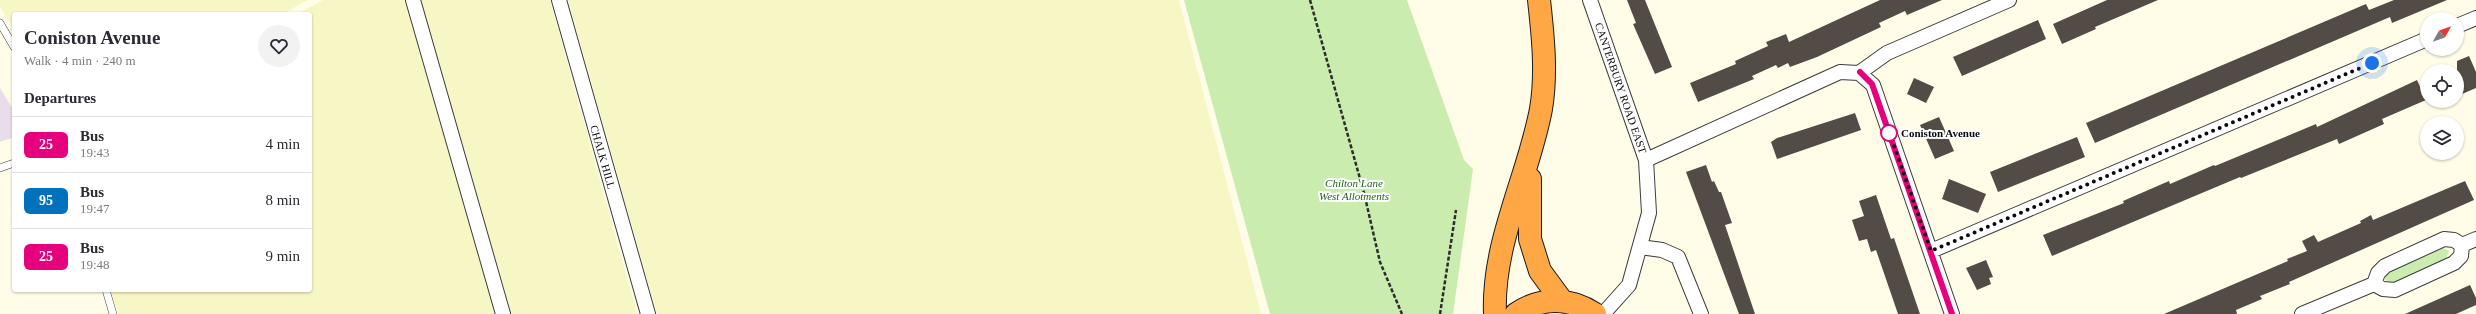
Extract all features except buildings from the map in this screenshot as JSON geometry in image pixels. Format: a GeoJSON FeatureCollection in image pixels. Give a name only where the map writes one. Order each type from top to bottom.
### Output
{"type":"FeatureCollection","features":[{"type":"Feature","properties":{"kind":"highway"},"geometry":{"type":"LineString","coordinates":[[1496,314],[1495,296],[1507,222],[1531,150],[1541,108],[1544,46],[1539,0]]}},
{"type":"Feature","properties":{"kind":"highway"},"geometry":{"type":"LineString","coordinates":[[1531,150],[1528,213],[1530,239],[1540,271],[1562,301]]}},
{"type":"Feature","properties":{"kind":"highway"},"geometry":{"type":"LineString","coordinates":[[1516,314],[1531,306],[1546,301],[1562,301],[1583,306],[1595,314]]}},
{"type":"Feature","properties":{"kind":"street"},"geometry":{"type":"LineString","coordinates":[[413,0],[502,314]]}},
{"type":"Feature","properties":{"kind":"street","name":"CHALK HILL"},"geometry":{"type":"LineString","coordinates":[[559,0],[648,314]]}},
{"type":"Feature","properties":{"kind":"street","name":"CANTERBURY ROAD EAST"},"geometry":{"type":"LineString","coordinates":[[1590,0],[1646,160],[1649,213],[1629,285],[1603,314]]}},
{"type":"Feature","properties":{"kind":"street"},"geometry":{"type":"LineString","coordinates":[[1646,160],[1840,72],[1860,72],[1888,53],[2009,0]]}},
{"type":"Feature","properties":{"kind":"street"},"geometry":{"type":"LineString","coordinates":[[2464,23],[2476,18]]}},
{"type":"Feature","properties":{"kind":"street"},"geometry":{"type":"LineString","coordinates":[[1931,251],[2420,42]]}},
{"type":"Feature","properties":{"kind":"street"},"geometry":{"type":"LineString","coordinates":[[1860,72],[1872,84],[1952,314]]}},
{"type":"Feature","properties":{"kind":"street"},"geometry":{"type":"LineString","coordinates":[[2302,314],[2374,284],[2378,273],[2385,266],[2444,239],[2454,240],[2462,245]]}},
{"type":"Feature","properties":{"kind":"street"},"geometry":{"type":"LineString","coordinates":[[2462,245],[2476,239]]}},
{"type":"Feature","properties":{"kind":"street"},"geometry":{"type":"LineString","coordinates":[[2374,284],[2383,289],[2395,290],[2454,263],[2461,256],[2462,245]]}},
{"type":"Feature","properties":{"kind":"street"},"geometry":{"type":"LineString","coordinates":[[1640,247],[1662,250],[1678,257],[1701,314]]}},
{"type":"Feature","properties":{"kind":"lane"},"geometry":{"type":"LineString","coordinates":[[0,23],[12,44]]}},
{"type":"Feature","properties":{"kind":"lane"},"geometry":{"type":"LineString","coordinates":[[0,168],[12,164]]}},
{"type":"Feature","properties":{"kind":"lane"},"geometry":{"type":"LineString","coordinates":[[107,292],[113,314]]}},
{"type":"Feature","properties":{"kind":"path"},"geometry":{"type":"LineString","coordinates":[[1310,0],[1364,193],[1380,262],[1402,314]]}},
{"type":"Feature","properties":{"kind":"path"},"geometry":{"type":"LineString","coordinates":[[1440,314],[1456,210]]}},
{"type":"Feature","properties":{"kind":"shaded area"},"geometry":{"type":"Polygon","coordinates":[[[0,88],[12,108],[12,138],[0,142],[0,88]]]}},
{"type":"Feature","properties":{"kind":"green space"},"geometry":{"type":"Polygon","coordinates":[[[0,0],[308,0],[286,12],[12,12],[12,27],[0,6],[0,0]]]}},
{"type":"Feature","properties":{"kind":"green space"},"geometry":{"type":"Polygon","coordinates":[[[323,0],[550,0],[637,314],[118,314],[112,292],[312,292],[312,12],[301,12],[323,0]]]}},
{"type":"Feature","properties":{"kind":"green space"},"geometry":{"type":"Polygon","coordinates":[[[568,0],[1179,0],[1261,314],[657,314],[568,0]]]}},
{"type":"Feature","properties":{"kind":"green space","name":"Chilton Lane West Allotments"},"geometry":{"type":"Polygon","coordinates":[[[1184,0],[1407,0],[1464,160],[1473,169],[1453,314],[1270,314],[1184,0]]]}},
{"type":"Feature","properties":{"kind":"green space"},"geometry":{"type":"Polygon","coordinates":[[[2441,247],[2449,251],[2446,259],[2392,283],[2385,280],[2386,273],[2441,247]]]}},
{"type":"Feature","properties":{"kind":"bus line","name":"25"},"geometry":{"type":"LineString","coordinates":[[1860,72],[1872,84],[1952,314]]}},
{"type":"Feature","properties":{"kind":"place","name":"Coniston Avenue"},"geometry":{"type":"Point","coordinates":[1889,133]}},
{"type":"Feature","properties":{"kind":"route"},"geometry":{"type":"LineString","coordinates":[[1889,133],[1887,126],[1931,251],[2372,63]]}}]}
